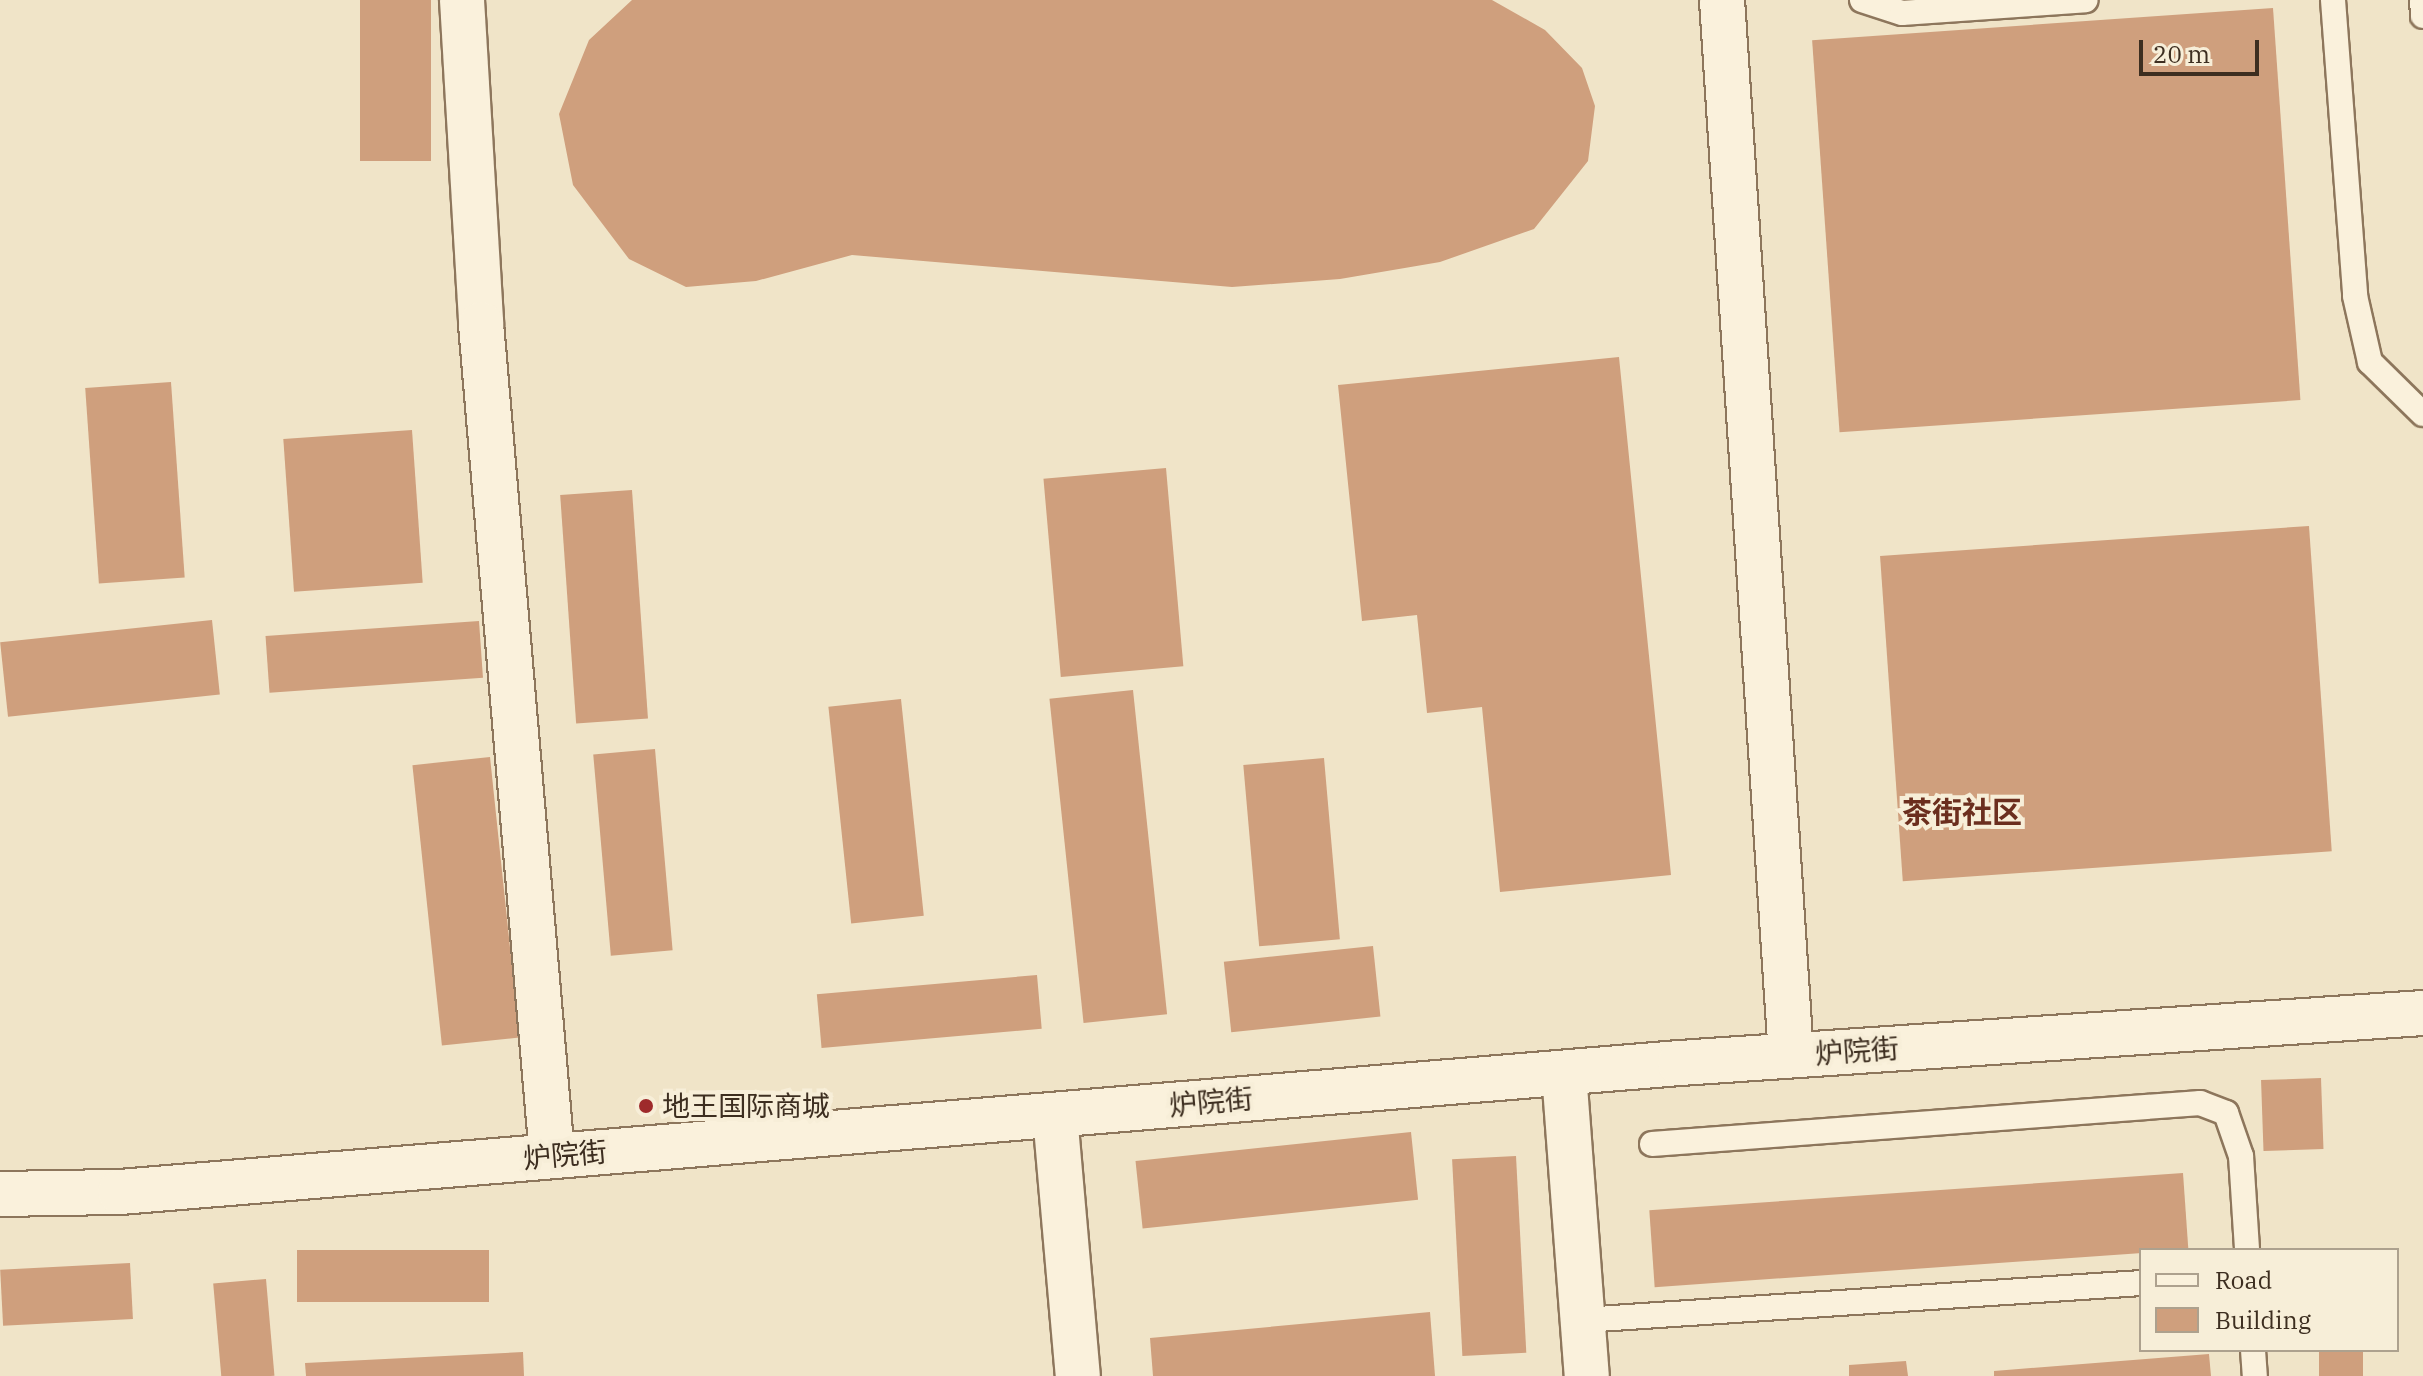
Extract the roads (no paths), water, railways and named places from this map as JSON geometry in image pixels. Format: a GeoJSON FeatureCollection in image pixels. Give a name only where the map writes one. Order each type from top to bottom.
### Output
{"type":"FeatureCollection","features":[{"type":"Feature","properties":{"kind":"street"},"geometry":{"type":"LineString","coordinates":[[462,0],[481,324],[552,1156]]}},
{"type":"Feature","properties":{"kind":"street"},"geometry":{"type":"LineString","coordinates":[[1722,0],[1791,1055]]}},
{"type":"Feature","properties":{"kind":"street","name":"炉院街"},"geometry":{"type":"LineString","coordinates":[[0,1194],[120,1192],[1791,1055],[2423,1013]]}},
{"type":"Feature","properties":{"kind":"street"},"geometry":{"type":"LineString","coordinates":[[1564,1073],[1587,1376]]}},
{"type":"Feature","properties":{"kind":"street"},"geometry":{"type":"LineString","coordinates":[[1055,1115],[1078,1376]]}},
{"type":"Feature","properties":{"kind":"lane"},"geometry":{"type":"LineString","coordinates":[[1862,0],[1902,13],[2086,0]]}},
{"type":"Feature","properties":{"kind":"lane"},"geometry":{"type":"LineString","coordinates":[[2333,0],[2355,296],[2370,362],[2423,414]]}},
{"type":"Feature","properties":{"kind":"lane"},"geometry":{"type":"LineString","coordinates":[[2422,0],[2423,16]]}},
{"type":"Feature","properties":{"kind":"lane"},"geometry":{"type":"LineString","coordinates":[[1652,1144],[2200,1103],[2226,1113],[2241,1156],[2247,1248]]}},
{"type":"Feature","properties":{"kind":"lane"},"geometry":{"type":"LineString","coordinates":[[1583,1320],[2139,1283]]}},
{"type":"Feature","properties":{"kind":"lane"},"geometry":{"type":"LineString","coordinates":[[2253,1352],[2255,1376]]}},
{"type":"Feature","properties":{"kind":"place","name":"地王国际商城"},"geometry":{"type":"Point","coordinates":[646,1106]}},
{"type":"Feature","properties":{"kind":"district","name":"茶街社区"},"geometry":{"type":"Point","coordinates":[1962,812]}}]}
